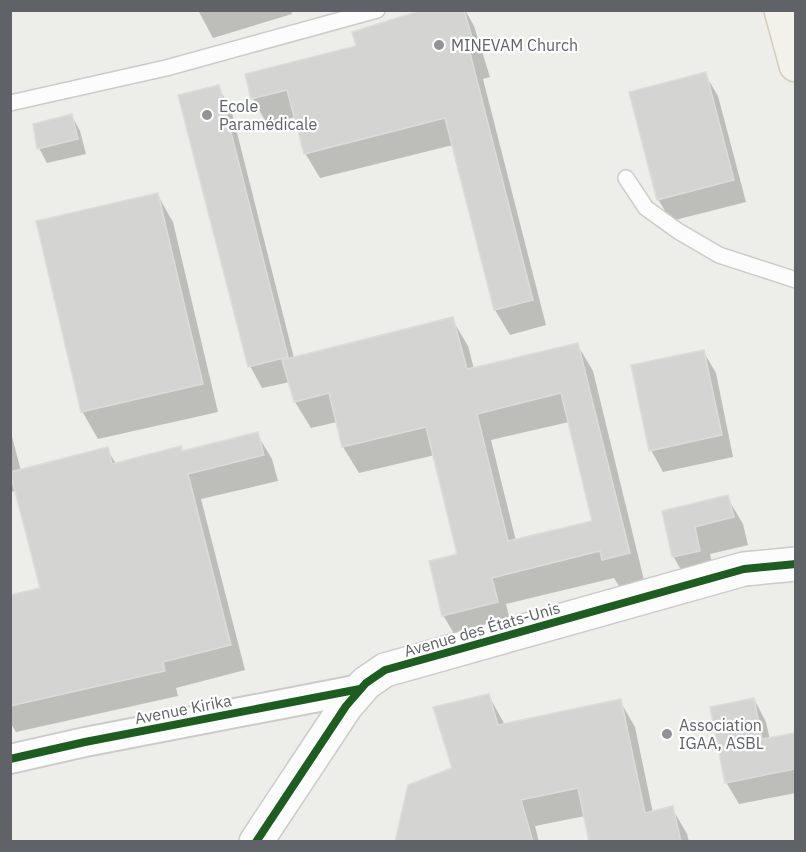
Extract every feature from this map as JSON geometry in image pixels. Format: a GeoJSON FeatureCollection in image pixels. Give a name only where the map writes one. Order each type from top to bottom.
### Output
{"type":"FeatureCollection","features":[{"type":"Feature","properties":{"kind":"main road"},"geometry":{"type":"LineString","coordinates":[[781,10],[795,65]]}},
{"type":"Feature","properties":{"kind":"street","name":"Avenue des États-Unis"},"geometry":{"type":"LineString","coordinates":[[256,842],[346,706],[374,676],[385,670],[744,569],[795,564]]}},
{"type":"Feature","properties":{"kind":"street","name":"Avenue Kirika"},"geometry":{"type":"LineString","coordinates":[[10,759],[85,742],[360,689]]}},
{"type":"Feature","properties":{"kind":"lane"},"geometry":{"type":"LineString","coordinates":[[10,103],[166,68],[377,10]]}},
{"type":"Feature","properties":{"kind":"lane"},"geometry":{"type":"LineString","coordinates":[[626,178],[646,208],[678,231],[719,255],[795,280]]}},
{"type":"Feature","properties":{"kind":"building"},"geometry":{"type":"Polygon","coordinates":[[[422,10],[464,10],[476,51],[470,53],[533,300],[494,310],[445,118],[304,154],[287,90],[251,99],[245,74],[356,46],[352,32],[422,10]]]}},
{"type":"Feature","properties":{"kind":"building"},"geometry":{"type":"Polygon","coordinates":[[[706,72],[734,180],[657,200],[629,92],[706,72]]]}},
{"type":"Feature","properties":{"kind":"building"},"geometry":{"type":"Polygon","coordinates":[[[219,85],[288,357],[248,367],[178,95],[219,85]]]}},
{"type":"Feature","properties":{"kind":"building"},"geometry":{"type":"Polygon","coordinates":[[[72,114],[78,139],[37,149],[33,124],[72,114]]]}},
{"type":"Feature","properties":{"kind":"building"},"geometry":{"type":"Polygon","coordinates":[[[158,193],[203,384],[81,412],[36,221],[158,193]]]}},
{"type":"Feature","properties":{"kind":"building"},"geometry":{"type":"Polygon","coordinates":[[[453,317],[467,369],[578,343],[630,553],[602,560],[600,551],[492,578],[498,602],[442,616],[429,561],[457,554],[426,427],[342,447],[329,393],[294,402],[282,360],[453,317]],[[561,393],[477,414],[508,541],[592,521],[561,393]]]}},
{"type":"Feature","properties":{"kind":"building"},"geometry":{"type":"Polygon","coordinates":[[[704,350],[722,435],[649,451],[631,365],[704,350]]]}},
{"type":"Feature","properties":{"kind":"building"},"geometry":{"type":"Polygon","coordinates":[[[258,432],[264,455],[188,474],[231,645],[163,662],[165,671],[10,706],[10,595],[40,588],[10,472],[108,447],[112,464],[181,446],[182,451],[258,432]]]}},
{"type":"Feature","properties":{"kind":"building"},"geometry":{"type":"Polygon","coordinates":[[[728,495],[734,517],[695,527],[700,551],[672,557],[662,511],[728,495]]]}},
{"type":"Feature","properties":{"kind":"building"},"geometry":{"type":"Polygon","coordinates":[[[489,694],[498,725],[621,699],[645,813],[673,806],[681,842],[589,842],[578,788],[521,800],[533,842],[395,842],[408,785],[452,768],[433,707],[489,694]]]}},
{"type":"Feature","properties":{"kind":"building"},"geometry":{"type":"Polygon","coordinates":[[[754,698],[762,739],[795,733],[795,769],[725,783],[710,707],[754,698]]]}},
{"type":"Feature","properties":{"kind":"cycle path"},"geometry":{"type":"LineString","coordinates":[[256,842],[346,706],[366,683],[385,670],[744,569],[796,564]]}},
{"type":"Feature","properties":{"kind":"cycle path"},"geometry":{"type":"LineString","coordinates":[[10,759],[85,742],[360,689]]}},
{"type":"Feature","properties":{"kind":"place","name":"MINEVAM Church"},"geometry":{"type":"Point","coordinates":[439,45]}},
{"type":"Feature","properties":{"kind":"place","name":"Ecole Paramédicale"},"geometry":{"type":"Point","coordinates":[207,115]}},
{"type":"Feature","properties":{"kind":"place","name":"Association IGAA, ASBL"},"geometry":{"type":"Point","coordinates":[667,734]}}]}
